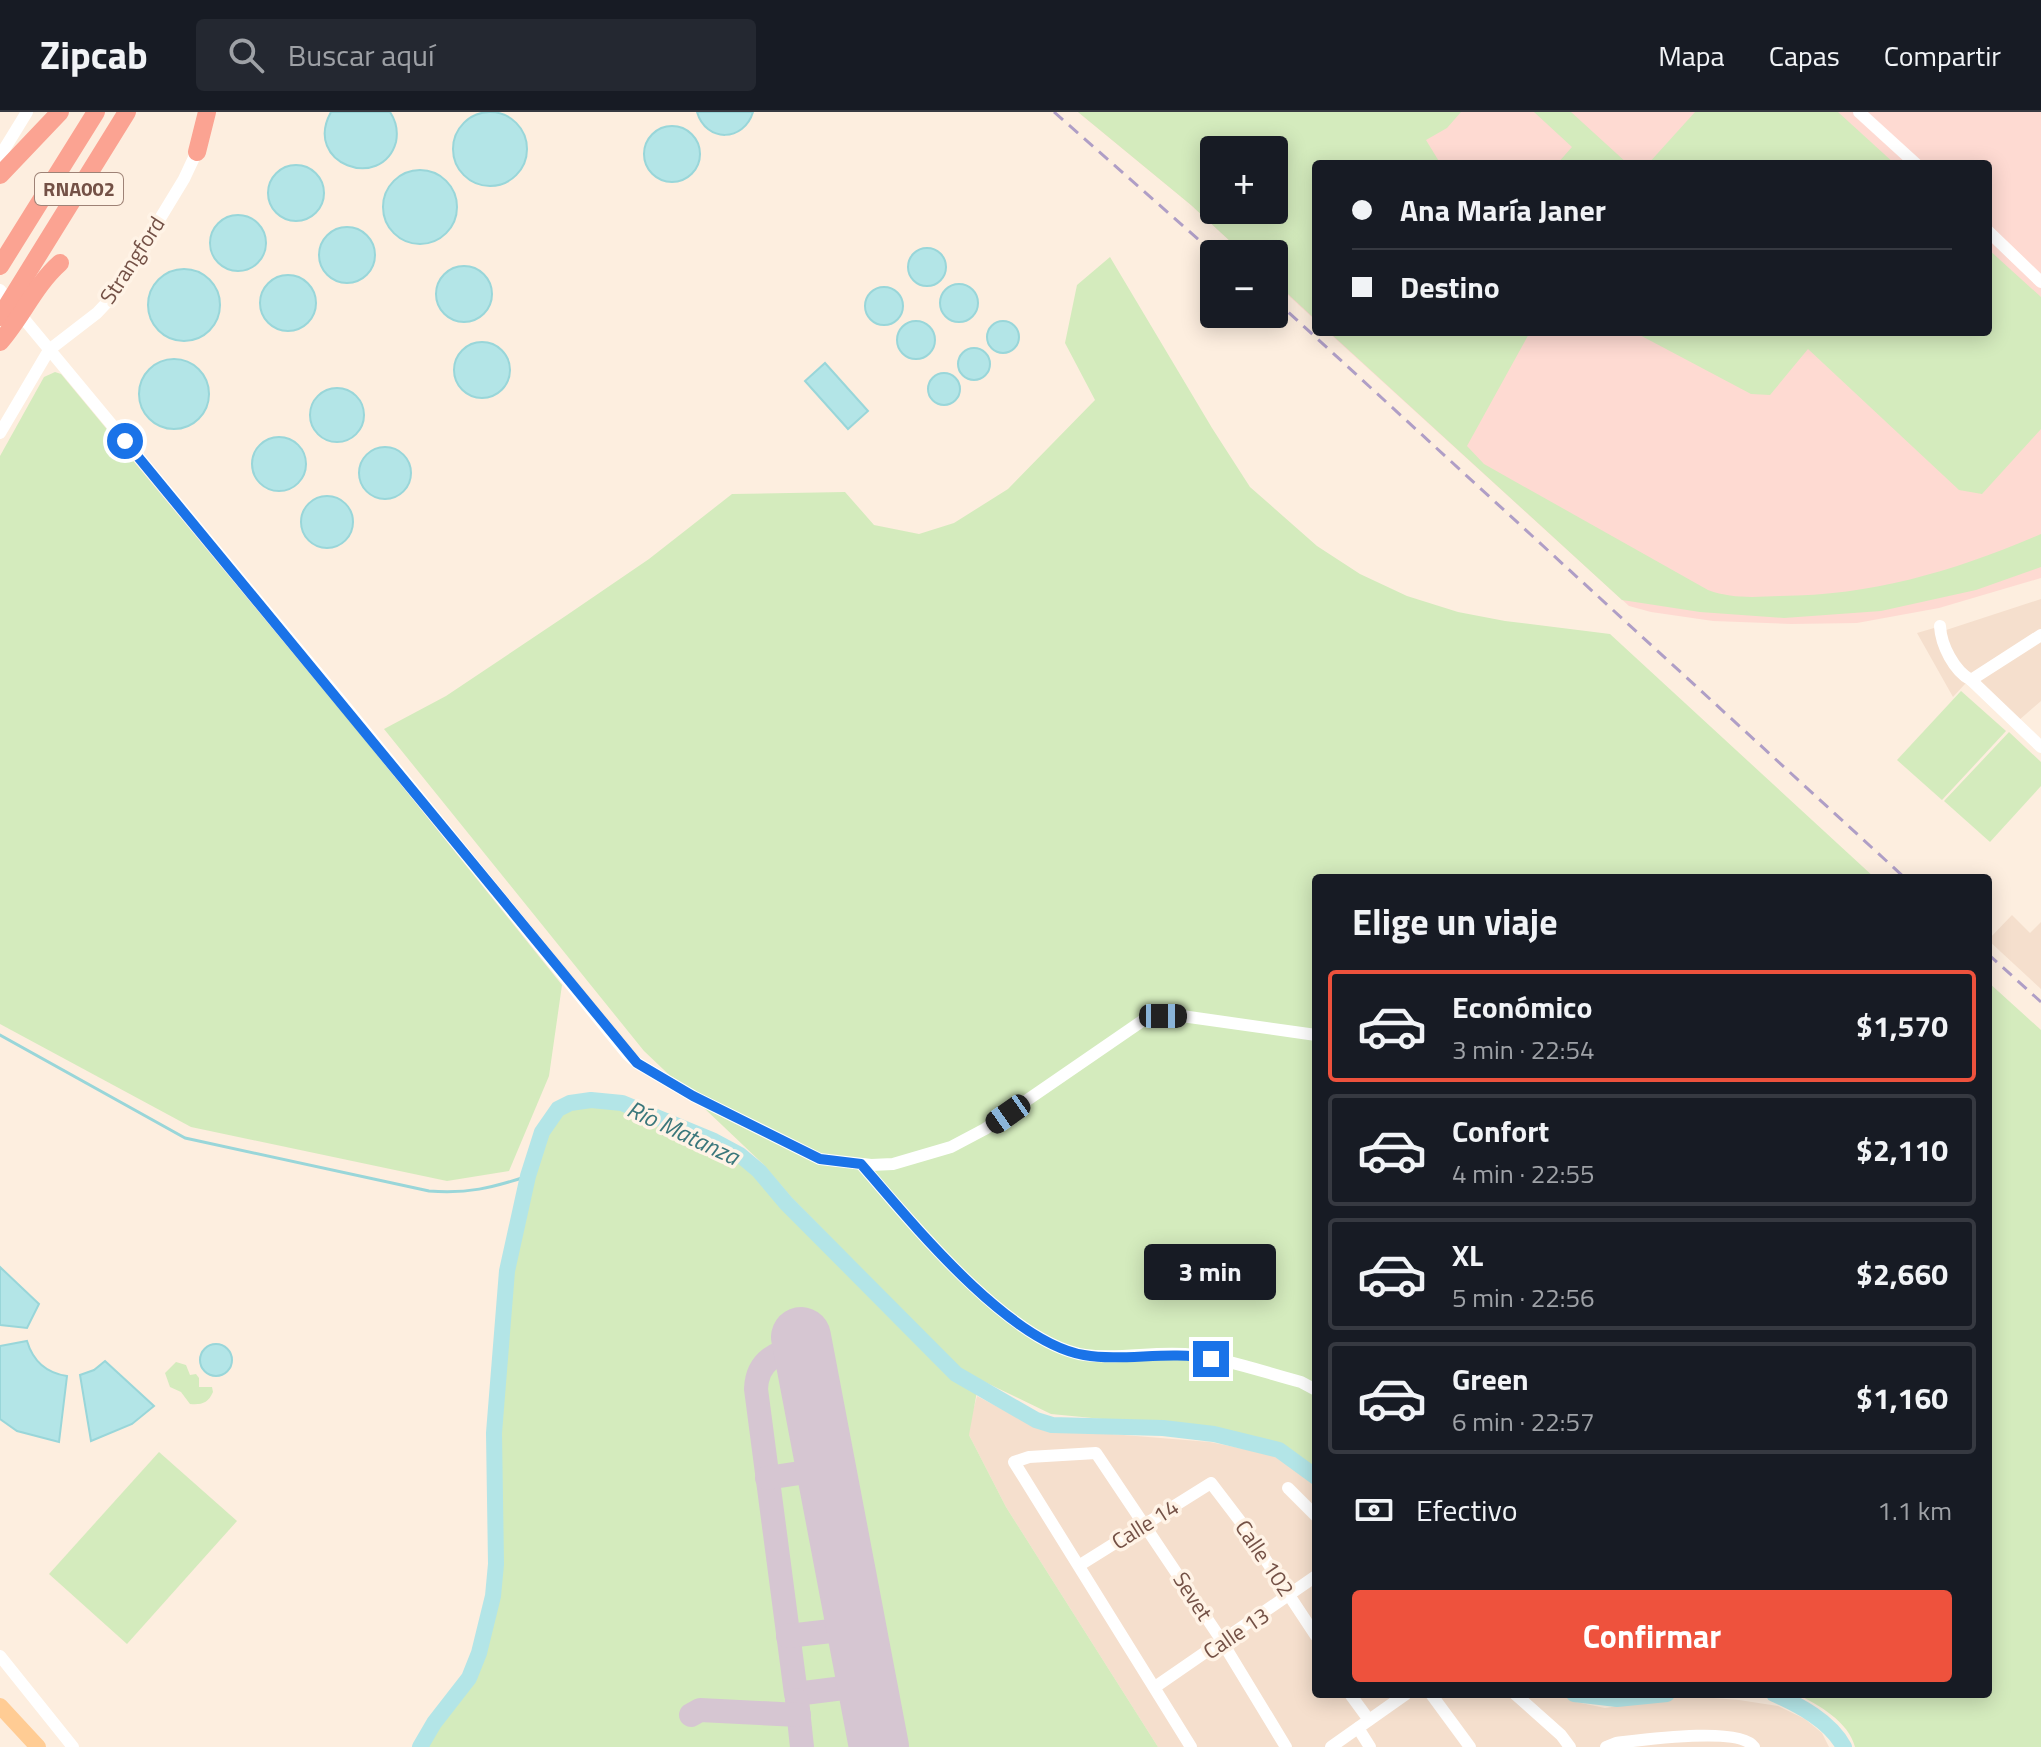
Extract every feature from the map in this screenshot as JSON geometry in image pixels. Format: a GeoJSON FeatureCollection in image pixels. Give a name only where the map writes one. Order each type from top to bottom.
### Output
{"type":"FeatureCollection","features":[{"type":"Feature","properties":{"kind":"highway"},"geometry":{"type":"LineString","coordinates":[[0,175],[60,112]]}},
{"type":"Feature","properties":{"kind":"highway","name":"RNA002"},"geometry":{"type":"LineString","coordinates":[[4,259],[96,112]]}},
{"type":"Feature","properties":{"kind":"highway","name":"RNA002"},"geometry":{"type":"LineString","coordinates":[[6,322],[31,266],[127,112]]}},
{"type":"Feature","properties":{"kind":"highway"},"geometry":{"type":"LineString","coordinates":[[197,152],[207,112]]}},
{"type":"Feature","properties":{"kind":"highway"},"geometry":{"type":"LineString","coordinates":[[0,342],[6,322],[26,306],[45,278],[60,263]]}},
{"type":"Feature","properties":{"kind":"main road"},"geometry":{"type":"LineString","coordinates":[[0,1706],[34,1744]]}},
{"type":"Feature","properties":{"kind":"street"},"geometry":{"type":"LineString","coordinates":[[0,156],[27,112]]}},
{"type":"Feature","properties":{"kind":"street","name":"Strangford"},"geometry":{"type":"LineString","coordinates":[[0,433],[49,350],[97,313],[113,296],[184,179],[217,112]]}},
{"type":"Feature","properties":{"kind":"street"},"geometry":{"type":"LineString","coordinates":[[1859,112],[1912,160]]}},
{"type":"Feature","properties":{"kind":"street"},"geometry":{"type":"LineString","coordinates":[[1992,235],[2041,282]]}},
{"type":"Feature","properties":{"kind":"street"},"geometry":{"type":"LineString","coordinates":[[0,290],[346,707],[627,1054],[693,1096],[820,1159],[893,1164],[951,1147],[985,1129],[1145,1019],[1182,1016],[1312,1034]]}},
{"type":"Feature","properties":{"kind":"street"},"geometry":{"type":"LineString","coordinates":[[1940,626],[1948,653],[1961,674],[2041,747]]}},
{"type":"Feature","properties":{"kind":"street"},"geometry":{"type":"LineString","coordinates":[[1971,680],[2041,635]]}},
{"type":"Feature","properties":{"kind":"street"},"geometry":{"type":"LineString","coordinates":[[861,1164],[912,1224],[999,1309],[1050,1346],[1085,1355],[1193,1355],[1301,1382],[1312,1388]]}},
{"type":"Feature","properties":{"kind":"street","name":"Sevet"},"geometry":{"type":"LineString","coordinates":[[1080,1565],[1014,1462],[1029,1457],[1091,1453],[1099,1456],[1146,1523],[1286,1747]]}},
{"type":"Feature","properties":{"kind":"street","name":"Calle 14"},"geometry":{"type":"LineString","coordinates":[[1080,1565],[1211,1483]]}},
{"type":"Feature","properties":{"kind":"street","name":"Calle 102"},"geometry":{"type":"LineString","coordinates":[[1211,1483],[1312,1630]]}},
{"type":"Feature","properties":{"kind":"street"},"geometry":{"type":"LineString","coordinates":[[1288,1488],[1312,1512]]}},
{"type":"Feature","properties":{"kind":"street"},"geometry":{"type":"LineString","coordinates":[[1080,1565],[1191,1747]]}},
{"type":"Feature","properties":{"kind":"street","name":"Calle 13"},"geometry":{"type":"LineString","coordinates":[[1155,1687],[1312,1579]]}},
{"type":"Feature","properties":{"kind":"street"},"geometry":{"type":"LineString","coordinates":[[0,1656],[73,1747]]}},
{"type":"Feature","properties":{"kind":"street"},"geometry":{"type":"LineString","coordinates":[[1352,1698],[1370,1747]]}},
{"type":"Feature","properties":{"kind":"street"},"geometry":{"type":"LineString","coordinates":[[1331,1747],[1400,1698]]}},
{"type":"Feature","properties":{"kind":"street"},"geometry":{"type":"LineString","coordinates":[[1434,1698],[1470,1747]]}},
{"type":"Feature","properties":{"kind":"street"},"geometry":{"type":"LineString","coordinates":[[1519,1698],[1570,1747]]}},
{"type":"Feature","properties":{"kind":"street"},"geometry":{"type":"LineString","coordinates":[[1606,1747],[1616,1743],[1667,1742],[1690,1735],[1746,1739],[1754,1747]]}},
{"type":"Feature","properties":{"kind":"shaded area"},"geometry":{"type":"Polygon","coordinates":[[[1078,112],[2041,112],[2041,578],[1939,608],[1857,623],[1713,621],[1629,606],[1332,336],[1992,336],[1992,160],[1312,160],[1312,317],[1288,295],[1288,240],[1229,240],[1212,224],[1288,224],[1288,136],[1200,136],[1200,213],[1078,112]]]}},
{"type":"Feature","properties":{"kind":"shaded area"},"geometry":{"type":"Polygon","coordinates":[[[2041,599],[2041,701],[2018,721],[1978,683],[1965,684],[1953,697],[1917,633],[1934,628],[1937,633],[2041,599]]]}},
{"type":"Feature","properties":{"kind":"shaded area"},"geometry":{"type":"Polygon","coordinates":[[[2012,915],[2030,933],[2041,922],[2041,989],[1992,944],[1992,936],[2012,915]]]}},
{"type":"Feature","properties":{"kind":"shaded area"},"geometry":{"type":"Polygon","coordinates":[[[977,1396],[1037,1428],[1210,1442],[1278,1456],[1312,1482],[1312,1698],[1568,1698],[1605,1708],[1674,1698],[1739,1700],[1778,1706],[1805,1719],[1822,1733],[1829,1747],[1158,1747],[1006,1507],[969,1435],[977,1396]]]}},
{"type":"Feature","properties":{"kind":"green space"},"geometry":{"type":"Polygon","coordinates":[[[1078,112],[1461,112],[1447,128],[1426,140],[1438,160],[1312,160],[1312,316],[1288,294],[1288,240],[1229,240],[1212,224],[1288,224],[1288,136],[1200,136],[1200,213],[1078,112]]]}},
{"type":"Feature","properties":{"kind":"green space"},"geometry":{"type":"Polygon","coordinates":[[[1534,112],[1571,112],[1624,160],[1561,160],[1572,147],[1534,112]]]}},
{"type":"Feature","properties":{"kind":"green space"},"geometry":{"type":"Polygon","coordinates":[[[1695,112],[1838,112],[1891,160],[1652,160],[1695,112]]]}},
{"type":"Feature","properties":{"kind":"green space"},"geometry":{"type":"Polygon","coordinates":[[[1992,253],[2041,297],[2041,429],[1982,494],[1959,490],[1808,349],[1770,395],[1751,394],[1642,336],[1992,336],[1992,253]]]}},
{"type":"Feature","properties":{"kind":"green space"},"geometry":{"type":"Polygon","coordinates":[[[1110,257],[1250,487],[1317,546],[1360,574],[1407,596],[1458,612],[1610,634],[1871,874],[1312,874],[1312,1466],[1284,1447],[1216,1430],[1051,1414],[962,1371],[792,1198],[763,1164],[644,1051],[384,729],[446,696],[567,615],[649,559],[732,494],[845,492],[874,525],[919,534],[954,523],[1008,489],[1095,400],[1065,343],[1077,285],[1110,257]]]}},
{"type":"Feature","properties":{"kind":"green space"},"geometry":{"type":"Polygon","coordinates":[[[1333,336],[1528,336],[1467,446],[1484,464],[1717,593],[1762,597],[1815,595],[1881,586],[1945,570],[2041,534],[2041,567],[1976,590],[1881,611],[1784,618],[1700,612],[1622,600],[1333,336]]]}},
{"type":"Feature","properties":{"kind":"green space"},"geometry":{"type":"Polygon","coordinates":[[[55,372],[61,374],[365,740],[562,985],[549,1076],[509,1171],[447,1181],[191,1127],[0,1024],[0,456],[44,377],[55,372]]]}},
{"type":"Feature","properties":{"kind":"green space"},"geometry":{"type":"Polygon","coordinates":[[[1961,691],[2006,731],[1942,800],[1897,760],[1961,691]]]}},
{"type":"Feature","properties":{"kind":"green space"},"geometry":{"type":"Polygon","coordinates":[[[2009,732],[2041,762],[2041,786],[1990,842],[1944,801],[2009,732]]]}},
{"type":"Feature","properties":{"kind":"green space"},"geometry":{"type":"Polygon","coordinates":[[[1992,986],[2041,1030],[2041,1747],[1855,1747],[1846,1730],[1823,1709],[1803,1698],[1992,1698],[1992,986]]]}},
{"type":"Feature","properties":{"kind":"green space"},"geometry":{"type":"Polygon","coordinates":[[[591,1100],[622,1103],[740,1155],[956,1374],[978,1386],[969,1435],[1006,1507],[1158,1747],[420,1747],[474,1669],[493,1597],[497,1559],[494,1434],[498,1362],[509,1264],[528,1169],[541,1134],[557,1111],[569,1104],[591,1100]]]}},
{"type":"Feature","properties":{"kind":"green space"},"geometry":{"type":"Polygon","coordinates":[[[176,1362],[186,1365],[190,1375],[196,1374],[199,1387],[212,1387],[213,1392],[207,1401],[190,1404],[181,1392],[170,1387],[165,1373],[176,1362]]]}},
{"type":"Feature","properties":{"kind":"green space"},"geometry":{"type":"Polygon","coordinates":[[[159,1452],[237,1521],[127,1644],[49,1574],[159,1452]]]}},
{"type":"Feature","properties":{"kind":"water"},"geometry":{"type":"Polygon","coordinates":[[[331,112],[390,112],[397,134],[388,157],[376,166],[362,168],[335,158],[327,146],[325,130],[331,112]]]}},
{"type":"Feature","properties":{"kind":"water"},"geometry":{"type":"Polygon","coordinates":[[[490,112],[511,118],[521,128],[527,149],[521,170],[511,180],[490,186],[469,180],[459,170],[453,149],[459,128],[469,118],[490,112]]]}},
{"type":"Feature","properties":{"kind":"water"},"geometry":{"type":"Polygon","coordinates":[[[697,112],[753,112],[742,129],[725,135],[708,129],[697,112]]]}},
{"type":"Feature","properties":{"kind":"water"},"geometry":{"type":"Polygon","coordinates":[[[672,126],[692,134],[700,154],[692,174],[672,182],[652,174],[644,154],[652,134],[672,126]]]}},
{"type":"Feature","properties":{"kind":"water"},"geometry":{"type":"Polygon","coordinates":[[[296,165],[316,173],[324,193],[316,213],[296,221],[276,213],[268,193],[276,173],[296,165]]]}},
{"type":"Feature","properties":{"kind":"water"},"geometry":{"type":"Polygon","coordinates":[[[420,170],[434,173],[446,181],[454,193],[457,207],[454,221],[446,233],[434,241],[420,244],[406,241],[394,233],[386,221],[383,207],[386,193],[394,181],[406,173],[420,170]]]}},
{"type":"Feature","properties":{"kind":"water"},"geometry":{"type":"Polygon","coordinates":[[[238,215],[258,223],[266,243],[258,263],[238,271],[218,263],[210,243],[218,223],[238,215]]]}},
{"type":"Feature","properties":{"kind":"water"},"geometry":{"type":"Polygon","coordinates":[[[347,227],[367,235],[375,255],[367,275],[347,283],[327,275],[319,255],[327,235],[347,227]]]}},
{"type":"Feature","properties":{"kind":"water"},"geometry":{"type":"Polygon","coordinates":[[[927,248],[940,254],[946,267],[940,280],[927,286],[914,280],[908,267],[914,254],[927,248]]]}},
{"type":"Feature","properties":{"kind":"water"},"geometry":{"type":"Polygon","coordinates":[[[464,266],[484,274],[492,294],[484,314],[464,322],[444,314],[436,294],[444,274],[464,266]]]}},
{"type":"Feature","properties":{"kind":"water"},"geometry":{"type":"Polygon","coordinates":[[[184,269],[204,275],[214,285],[220,305],[214,325],[204,335],[184,341],[164,335],[154,325],[148,305],[154,285],[164,275],[184,269]]]}},
{"type":"Feature","properties":{"kind":"water"},"geometry":{"type":"Polygon","coordinates":[[[288,275],[308,283],[316,303],[308,323],[288,331],[268,323],[260,303],[268,283],[288,275]]]}},
{"type":"Feature","properties":{"kind":"water"},"geometry":{"type":"Polygon","coordinates":[[[959,284],[972,290],[978,303],[972,316],[959,322],[946,316],[940,303],[946,290],[959,284]]]}},
{"type":"Feature","properties":{"kind":"water"},"geometry":{"type":"Polygon","coordinates":[[[884,287],[897,293],[903,306],[897,319],[884,325],[871,319],[865,306],[871,293],[884,287]]]}},
{"type":"Feature","properties":{"kind":"water"},"geometry":{"type":"Polygon","coordinates":[[[916,321],[929,327],[935,340],[929,353],[916,359],[903,353],[897,340],[903,327],[916,321]]]}},
{"type":"Feature","properties":{"kind":"water"},"geometry":{"type":"Polygon","coordinates":[[[1003,321],[1015,325],[1019,337],[1015,349],[1003,353],[991,349],[987,337],[991,325],[1003,321]]]}},
{"type":"Feature","properties":{"kind":"water"},"geometry":{"type":"Polygon","coordinates":[[[482,342],[502,350],[510,370],[502,390],[482,398],[462,390],[454,370],[462,350],[482,342]]]}},
{"type":"Feature","properties":{"kind":"water"},"geometry":{"type":"Polygon","coordinates":[[[974,348],[986,352],[990,364],[986,376],[974,380],[962,376],[958,364],[962,352],[974,348]]]}},
{"type":"Feature","properties":{"kind":"water"},"geometry":{"type":"Polygon","coordinates":[[[174,359],[199,369],[209,394],[199,419],[174,429],[149,419],[139,394],[149,369],[174,359]]]}},
{"type":"Feature","properties":{"kind":"water"},"geometry":{"type":"Polygon","coordinates":[[[825,363],[868,411],[848,429],[805,381],[825,363]]]}},
{"type":"Feature","properties":{"kind":"water"},"geometry":{"type":"Polygon","coordinates":[[[944,373],[956,377],[960,389],[956,401],[944,405],[932,401],[928,389],[932,377],[944,373]]]}},
{"type":"Feature","properties":{"kind":"water"},"geometry":{"type":"Polygon","coordinates":[[[337,388],[356,396],[364,415],[356,434],[337,442],[318,434],[310,415],[318,396],[337,388]]]}},
{"type":"Feature","properties":{"kind":"water"},"geometry":{"type":"Polygon","coordinates":[[[279,437],[298,445],[306,464],[298,483],[279,491],[260,483],[252,464],[260,445],[279,437]]]}},
{"type":"Feature","properties":{"kind":"water"},"geometry":{"type":"Polygon","coordinates":[[[385,447],[403,455],[411,473],[403,491],[385,499],[367,491],[359,473],[367,455],[385,447]]]}},
{"type":"Feature","properties":{"kind":"water"},"geometry":{"type":"Polygon","coordinates":[[[327,496],[345,504],[353,522],[345,540],[327,548],[309,540],[301,522],[309,504],[327,496]]]}},
{"type":"Feature","properties":{"kind":"water"},"geometry":{"type":"Polygon","coordinates":[[[0,1267],[39,1304],[27,1328],[0,1325],[0,1267]]]}},
{"type":"Feature","properties":{"kind":"water"},"geometry":{"type":"Polygon","coordinates":[[[27,1341],[41,1365],[67,1376],[59,1442],[17,1431],[0,1419],[0,1346],[27,1341]]]}},
{"type":"Feature","properties":{"kind":"water"},"geometry":{"type":"Polygon","coordinates":[[[216,1344],[227,1349],[232,1360],[227,1371],[216,1376],[205,1371],[200,1360],[205,1349],[216,1344]]]}},
{"type":"Feature","properties":{"kind":"water"},"geometry":{"type":"Polygon","coordinates":[[[105,1361],[154,1406],[132,1424],[91,1441],[80,1375],[94,1370],[105,1361]]]}},
{"type":"Feature","properties":{"kind":"waterway"},"geometry":{"type":"LineString","coordinates":[[0,1035],[185,1138],[429,1191],[479,1189],[528,1176]]}},
{"type":"Feature","properties":{"kind":"waterway","name":"Río Matanza"},"geometry":{"type":"LineString","coordinates":[[420,1747],[434,1723],[469,1678],[479,1653],[493,1596],[496,1564],[494,1433],[507,1271],[528,1176],[542,1132],[558,1109],[570,1103],[591,1100],[622,1103],[740,1155],[956,1374],[1036,1420],[1052,1425],[1163,1428],[1214,1434],[1279,1450],[1312,1474]]}},
{"type":"Feature","properties":{"kind":"waterway","name":"Río Matanza"},"geometry":{"type":"LineString","coordinates":[[1608,1698],[1627,1698]]}},
{"type":"Feature","properties":{"kind":"waterway","name":"Río Matanza"},"geometry":{"type":"LineString","coordinates":[[1782,1698],[1831,1729],[1844,1747]]}},
{"type":"Feature","properties":{"kind":"taxiway"},"geometry":{"type":"LineString","coordinates":[[803,1346],[785,1351],[764,1364],[756,1389],[796,1694],[867,1685]]}},
{"type":"Feature","properties":{"kind":"taxiway"},"geometry":{"type":"LineString","coordinates":[[767,1478],[826,1469]]}},
{"type":"Feature","properties":{"kind":"taxiway"},"geometry":{"type":"LineString","coordinates":[[788,1636],[857,1628]]}},
{"type":"Feature","properties":{"kind":"taxiway"},"geometry":{"type":"LineString","coordinates":[[797,1700],[802,1747]]}},
{"type":"Feature","properties":{"kind":"taxiway"},"geometry":{"type":"LineString","coordinates":[[691,1715],[700,1710],[799,1715]]}},
{"type":"Feature","properties":{"kind":"runway"},"geometry":{"type":"LineString","coordinates":[[801,1337],[879,1747]]}},
{"type":"Feature","properties":{"kind":"railway"},"geometry":{"type":"LineString","coordinates":[[1054,112],[1200,241]]}},
{"type":"Feature","properties":{"kind":"railway"},"geometry":{"type":"LineString","coordinates":[[1288,312],[1312,334]]}},
{"type":"Feature","properties":{"kind":"railway"},"geometry":{"type":"LineString","coordinates":[[1314,336],[1901,874]]}},
{"type":"Feature","properties":{"kind":"railway"},"geometry":{"type":"LineString","coordinates":[[1992,958],[2041,1002]]}},
{"type":"Feature","properties":{"kind":"route"},"geometry":{"type":"LineString","coordinates":[[125,441],[637,1063],[693,1096],[820,1159],[861,1164],[912,1224],[999,1309],[1050,1346],[1085,1355],[1193,1355],[1211,1359]]}}]}
